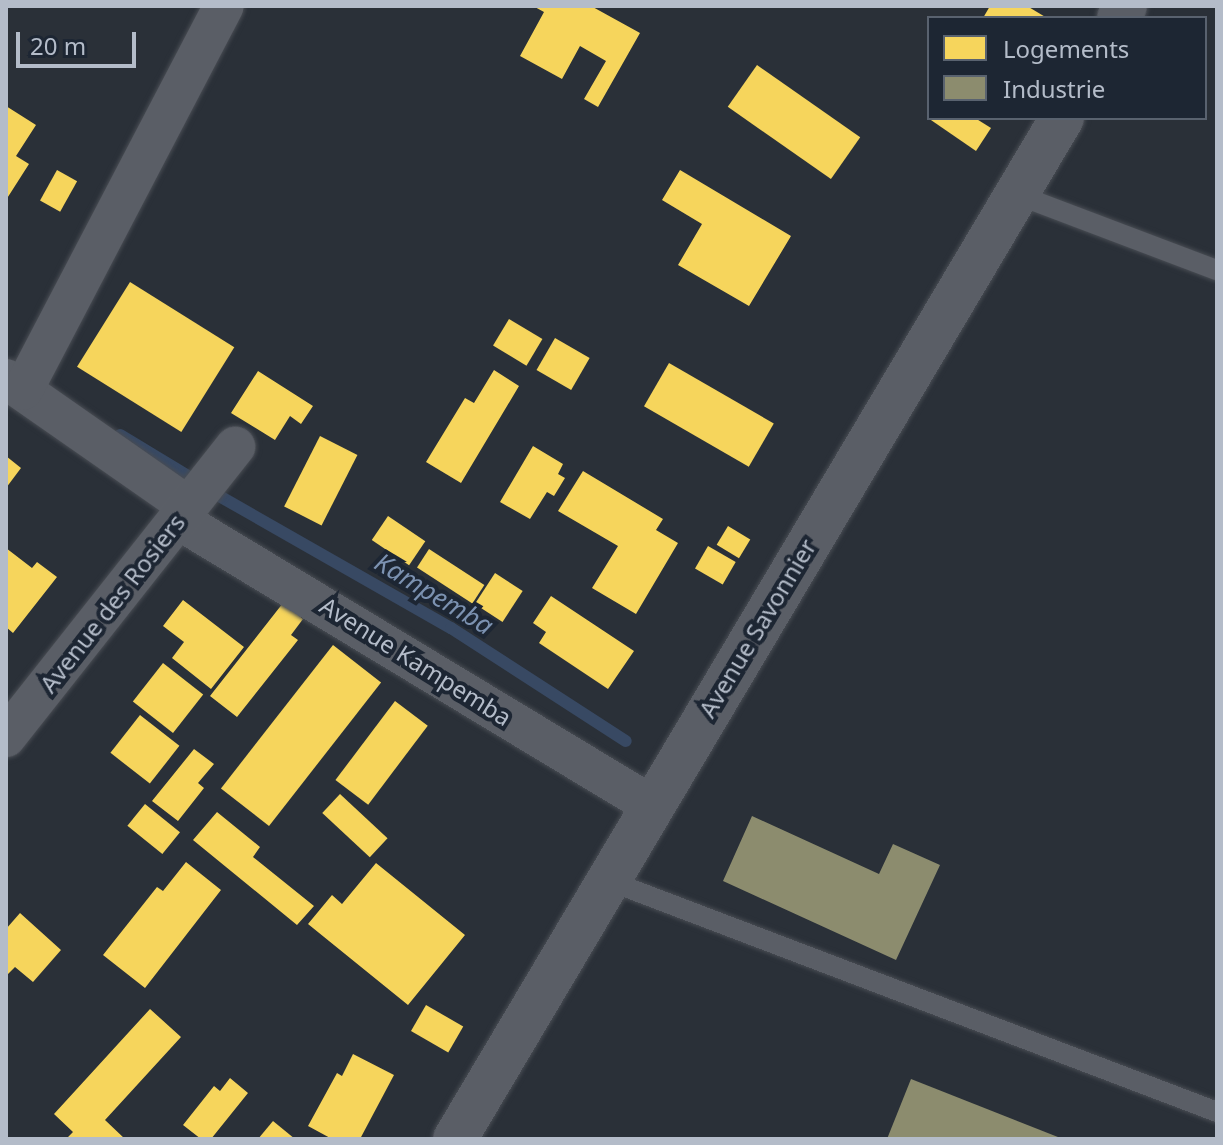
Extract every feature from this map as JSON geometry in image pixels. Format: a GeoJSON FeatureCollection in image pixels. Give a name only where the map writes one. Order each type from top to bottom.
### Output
{"type":"FeatureCollection","features":[{"type":"Feature","properties":{"kind":"street"},"geometry":{"type":"LineString","coordinates":[[25,375],[224,6]]}},
{"type":"Feature","properties":{"kind":"street","name":"Avenue Savonnier"},"geometry":{"type":"LineString","coordinates":[[455,1139],[1061,120]]}},
{"type":"Feature","properties":{"kind":"street","name":"Avenue Kampemba"},"geometry":{"type":"LineString","coordinates":[[25,375],[205,485],[651,805]]}},
{"type":"Feature","properties":{"kind":"street","name":"Avenue des Rosiers"},"geometry":{"type":"LineString","coordinates":[[6,737],[205,485]]}},
{"type":"Feature","properties":{"kind":"lane"},"geometry":{"type":"LineString","coordinates":[[1018,195],[1217,270]]}},
{"type":"Feature","properties":{"kind":"lane"},"geometry":{"type":"LineString","coordinates":[[607,880],[1217,1112]]}},
{"type":"Feature","properties":{"kind":"building: Logements"},"geometry":{"type":"Polygon","coordinates":[[[533,6],[591,6],[640,33],[598,107],[584,99],[606,61],[580,46],[562,79],[520,56],[544,12],[533,6]]]}},
{"type":"Feature","properties":{"kind":"building: Logements"},"geometry":{"type":"Polygon","coordinates":[[[990,6],[1027,6],[1044,16],[984,16],[990,6]]]}},
{"type":"Feature","properties":{"kind":"building: Logements"},"geometry":{"type":"Polygon","coordinates":[[[757,65],[860,137],[831,179],[728,107],[757,65]]]}},
{"type":"Feature","properties":{"kind":"building: Logements"},"geometry":{"type":"Polygon","coordinates":[[[6,106],[36,125],[16,156],[29,164],[6,200],[6,106]]]}},
{"type":"Feature","properties":{"kind":"building: Logements"},"geometry":{"type":"Polygon","coordinates":[[[931,120],[978,120],[991,128],[976,151],[931,120]]]}},
{"type":"Feature","properties":{"kind":"building: Logements"},"geometry":{"type":"Polygon","coordinates":[[[57,170],[77,181],[60,212],[40,201],[57,170]]]}},
{"type":"Feature","properties":{"kind":"building: Logements"},"geometry":{"type":"Polygon","coordinates":[[[680,170],[791,236],[749,306],[678,265],[702,224],[662,200],[680,170]]]}},
{"type":"Feature","properties":{"kind":"building: Logements"},"geometry":{"type":"Polygon","coordinates":[[[130,282],[234,347],[181,432],[77,367],[130,282]]]}},
{"type":"Feature","properties":{"kind":"building: Logements"},"geometry":{"type":"Polygon","coordinates":[[[509,319],[542,339],[526,366],[493,346],[509,319]]]}},
{"type":"Feature","properties":{"kind":"building: Logements"},"geometry":{"type":"Polygon","coordinates":[[[555,338],[590,358],[571,390],[536,370],[555,338]]]}},
{"type":"Feature","properties":{"kind":"building: Logements"},"geometry":{"type":"Polygon","coordinates":[[[669,363],[774,424],[749,467],[644,406],[669,363]]]}},
{"type":"Feature","properties":{"kind":"building: Logements"},"geometry":{"type":"Polygon","coordinates":[[[494,370],[519,386],[461,483],[426,462],[465,398],[474,403],[494,370]]]}},
{"type":"Feature","properties":{"kind":"building: Logements"},"geometry":{"type":"Polygon","coordinates":[[[258,371],[313,406],[301,424],[290,416],[275,440],[231,413],[258,371]]]}},
{"type":"Feature","properties":{"kind":"building: Logements"},"geometry":{"type":"Polygon","coordinates":[[[320,436],[357,455],[322,525],[284,506],[320,436]]]}},
{"type":"Feature","properties":{"kind":"building: Logements"},"geometry":{"type":"Polygon","coordinates":[[[533,446],[563,464],[558,474],[565,478],[554,496],[547,492],[530,519],[500,502],[533,446]]]}},
{"type":"Feature","properties":{"kind":"building: Logements"},"geometry":{"type":"Polygon","coordinates":[[[6,456],[21,468],[6,488],[6,456]]]}},
{"type":"Feature","properties":{"kind":"building: Logements"},"geometry":{"type":"Polygon","coordinates":[[[583,471],[663,519],[656,530],[678,543],[636,614],[592,588],[618,546],[558,511],[583,471]]]}},
{"type":"Feature","properties":{"kind":"building: Logements"},"geometry":{"type":"Polygon","coordinates":[[[388,516],[425,541],[409,565],[372,540],[388,516]]]}},
{"type":"Feature","properties":{"kind":"building: Logements"},"geometry":{"type":"Polygon","coordinates":[[[728,526],[750,539],[739,558],[717,545],[728,526]]]}},
{"type":"Feature","properties":{"kind":"building: Logements"},"geometry":{"type":"Polygon","coordinates":[[[708,546],[736,562],[723,585],[695,569],[708,546]]]}},
{"type":"Feature","properties":{"kind":"building: Logements"},"geometry":{"type":"Polygon","coordinates":[[[6,548],[32,568],[37,562],[57,577],[13,633],[6,627],[6,548]]]}},
{"type":"Feature","properties":{"kind":"building: Logements"},"geometry":{"type":"Polygon","coordinates":[[[429,549],[484,585],[472,603],[417,567],[429,549]]]}},
{"type":"Feature","properties":{"kind":"building: Logements"},"geometry":{"type":"Polygon","coordinates":[[[495,573],[523,591],[503,622],[475,604],[495,573]]]}},
{"type":"Feature","properties":{"kind":"building: Logements"},"geometry":{"type":"Polygon","coordinates":[[[551,596],[634,651],[608,689],[539,643],[546,632],[533,623],[551,596]]]}},
{"type":"Feature","properties":{"kind":"building: Logements"},"geometry":{"type":"Polygon","coordinates":[[[183,600],[244,647],[211,689],[172,658],[184,642],[163,626],[183,600]]]}},
{"type":"Feature","properties":{"kind":"building: Logements"},"geometry":{"type":"Polygon","coordinates":[[[283,603],[303,619],[291,635],[298,640],[237,717],[210,696],[283,603]]]}},
{"type":"Feature","properties":{"kind":"building: Logements"},"geometry":{"type":"Polygon","coordinates":[[[333,645],[381,683],[269,826],[221,788],[333,645]]]}},
{"type":"Feature","properties":{"kind":"building: Logements"},"geometry":{"type":"Polygon","coordinates":[[[163,663],[203,694],[173,733],[133,702],[163,663]]]}},
{"type":"Feature","properties":{"kind":"building: Logements"},"geometry":{"type":"Polygon","coordinates":[[[395,701],[428,726],[368,805],[335,780],[395,701]]]}},
{"type":"Feature","properties":{"kind":"building: Logements"},"geometry":{"type":"Polygon","coordinates":[[[140,715],[179,746],[150,784],[110,753],[140,715]]]}},
{"type":"Feature","properties":{"kind":"building: Logements"},"geometry":{"type":"Polygon","coordinates":[[[194,749],[214,764],[198,783],[204,788],[178,821],[152,801],[194,749]]]}},
{"type":"Feature","properties":{"kind":"building: Logements"},"geometry":{"type":"Polygon","coordinates":[[[340,794],[388,838],[370,857],[322,813],[340,794]]]}},
{"type":"Feature","properties":{"kind":"building: Logements"},"geometry":{"type":"Polygon","coordinates":[[[145,804],[180,832],[162,854],[127,826],[145,804]]]}},
{"type":"Feature","properties":{"kind":"building: Logements"},"geometry":{"type":"Polygon","coordinates":[[[217,812],[260,847],[253,857],[314,906],[297,925],[193,840],[217,812]]]}},
{"type":"Feature","properties":{"kind":"building: Logements"},"geometry":{"type":"Polygon","coordinates":[[[186,862],[221,890],[145,988],[103,955],[157,887],[163,891],[186,862]]]}},
{"type":"Feature","properties":{"kind":"building: Logements"},"geometry":{"type":"Polygon","coordinates":[[[376,863],[465,935],[408,1005],[308,924],[332,895],[342,904],[376,863]]]}},
{"type":"Feature","properties":{"kind":"building: Logements"},"geometry":{"type":"Polygon","coordinates":[[[20,913],[61,950],[33,982],[15,967],[6,976],[6,929],[20,913]]]}},
{"type":"Feature","properties":{"kind":"building: Logements"},"geometry":{"type":"Polygon","coordinates":[[[426,1005],[463,1026],[448,1052],[411,1031],[426,1005]]]}},
{"type":"Feature","properties":{"kind":"building: Logements"},"geometry":{"type":"Polygon","coordinates":[[[150,1009],[181,1037],[105,1120],[125,1139],[66,1139],[73,1132],[54,1114],[150,1009]]]}},
{"type":"Feature","properties":{"kind":"building: Logements"},"geometry":{"type":"Polygon","coordinates":[[[353,1054],[394,1075],[360,1139],[332,1139],[308,1126],[337,1073],[342,1076],[353,1054]]]}},
{"type":"Feature","properties":{"kind":"building: Logements"},"geometry":{"type":"Polygon","coordinates":[[[230,1078],[248,1093],[211,1139],[201,1139],[183,1125],[214,1086],[220,1091],[230,1078]]]}},
{"type":"Feature","properties":{"kind":"building: Logements"},"geometry":{"type":"Polygon","coordinates":[[[273,1121],[295,1139],[258,1139],[273,1121]]]}},
{"type":"Feature","properties":{"kind":"building: Industrie"},"geometry":{"type":"Polygon","coordinates":[[[752,816],[879,874],[893,844],[940,865],[896,960],[723,881],[752,816]]]}},
{"type":"Feature","properties":{"kind":"building: Industrie"},"geometry":{"type":"Polygon","coordinates":[[[911,1079],[1063,1139],[887,1139],[911,1079]]]}},
{"type":"Feature","properties":{"kind":"waterway","name":"Kampemba"},"geometry":{"type":"LineString","coordinates":[[120,435],[193,479]]}},
{"type":"Feature","properties":{"kind":"waterway","name":"Kampemba"},"geometry":{"type":"LineString","coordinates":[[214,493],[451,628],[626,741]]}}]}
